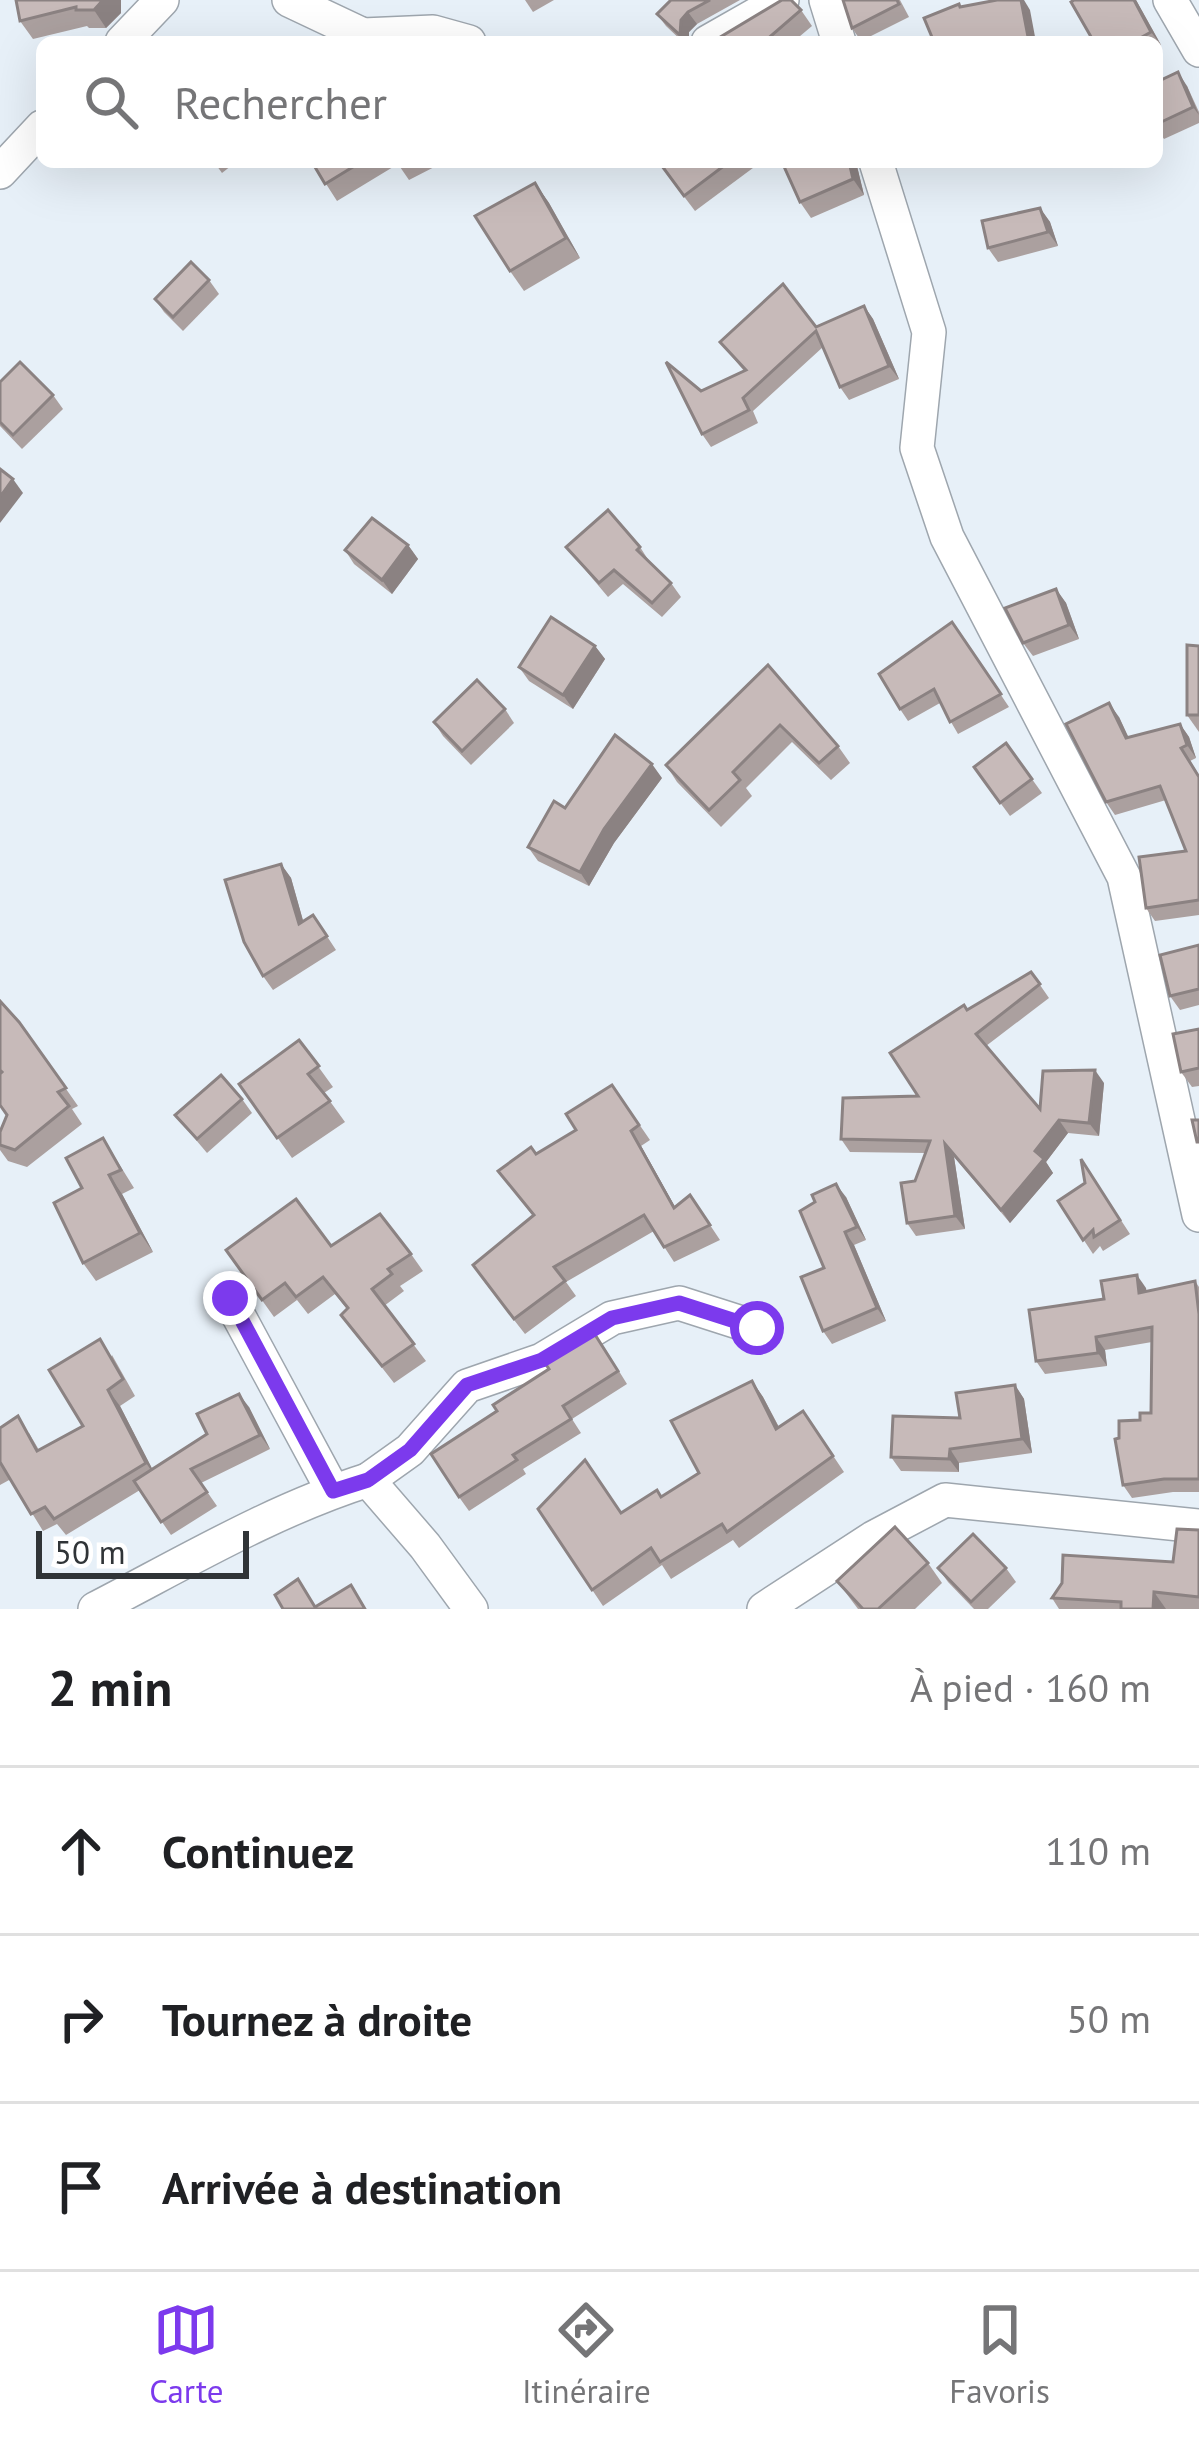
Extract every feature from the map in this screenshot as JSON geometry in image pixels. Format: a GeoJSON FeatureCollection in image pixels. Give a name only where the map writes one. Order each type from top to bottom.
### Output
{"type":"FeatureCollection","features":[{"type":"Feature","properties":{"kind":"street"},"geometry":{"type":"LineString","coordinates":[[128,36],[162,0]]}},
{"type":"Feature","properties":{"kind":"street"},"geometry":{"type":"LineString","coordinates":[[289,0],[363,34],[433,32],[447,36]]}},
{"type":"Feature","properties":{"kind":"street"},"geometry":{"type":"LineString","coordinates":[[719,36],[782,0]]}},
{"type":"Feature","properties":{"kind":"street"},"geometry":{"type":"LineString","coordinates":[[826,0],[837,36]]}},
{"type":"Feature","properties":{"kind":"street"},"geometry":{"type":"LineString","coordinates":[[1170,0],[1199,50]]}},
{"type":"Feature","properties":{"kind":"street"},"geometry":{"type":"LineString","coordinates":[[0,172],[36,133]]}},
{"type":"Feature","properties":{"kind":"street"},"geometry":{"type":"LineString","coordinates":[[878,168],[929,332],[916,448],[947,537],[1124,877],[1199,1214]]}},
{"type":"Feature","properties":{"kind":"street"},"geometry":{"type":"LineString","coordinates":[[230,1298],[333,1491]]}},
{"type":"Feature","properties":{"kind":"street"},"geometry":{"type":"LineString","coordinates":[[95,1609],[333,1491],[368,1480],[410,1450],[467,1385],[542,1360],[612,1318],[679,1303],[757,1328]]}},
{"type":"Feature","properties":{"kind":"street"},"geometry":{"type":"LineString","coordinates":[[368,1480],[471,1609]]}},
{"type":"Feature","properties":{"kind":"street"},"geometry":{"type":"LineString","coordinates":[[764,1609],[873,1538],[945,1500],[1199,1526]]}},
{"type":"Feature","properties":{"kind":"building"},"geometry":{"type":"Polygon","coordinates":[[[16,0],[103,0],[94,10],[76,7],[20,21],[16,0]]]}},
{"type":"Feature","properties":{"kind":"building"},"geometry":{"type":"Polygon","coordinates":[[[671,0],[710,0],[681,20],[680,35],[657,14],[671,0]]]}},
{"type":"Feature","properties":{"kind":"building"},"geometry":{"type":"Polygon","coordinates":[[[782,0],[791,0],[801,10],[771,36],[722,36],[782,0]]]}},
{"type":"Feature","properties":{"kind":"building"},"geometry":{"type":"Polygon","coordinates":[[[843,0],[897,0],[899,4],[852,28],[843,0]]]}},
{"type":"Feature","properties":{"kind":"building"},"geometry":{"type":"Polygon","coordinates":[[[1021,0],[1028,36],[932,36],[924,18],[960,7],[1021,0]]]}},
{"type":"Feature","properties":{"kind":"building"},"geometry":{"type":"Polygon","coordinates":[[[1134,0],[1151,32],[1091,36],[1071,2],[1134,0]]]}},
{"type":"Feature","properties":{"kind":"building"},"geometry":{"type":"Polygon","coordinates":[[[1178,72],[1193,107],[1163,121],[1163,79],[1178,72]]]}},
{"type":"Feature","properties":{"kind":"building"},"geometry":{"type":"Polygon","coordinates":[[[316,168],[351,168],[325,184],[316,168]]]}},
{"type":"Feature","properties":{"kind":"building"},"geometry":{"type":"Polygon","coordinates":[[[663,168],[721,168],[684,196],[663,168]]]}},
{"type":"Feature","properties":{"kind":"building"},"geometry":{"type":"Polygon","coordinates":[[[785,168],[850,168],[853,179],[800,202],[785,168]]]}},
{"type":"Feature","properties":{"kind":"building"},"geometry":{"type":"Polygon","coordinates":[[[535,183],[566,238],[510,271],[475,216],[535,183]]]}},
{"type":"Feature","properties":{"kind":"building"},"geometry":{"type":"Polygon","coordinates":[[[1040,208],[1048,232],[988,248],[982,221],[1040,208]]]}},
{"type":"Feature","properties":{"kind":"building"},"geometry":{"type":"Polygon","coordinates":[[[191,262],[209,280],[173,317],[155,299],[191,262]]]}},
{"type":"Feature","properties":{"kind":"building"},"geometry":{"type":"Polygon","coordinates":[[[783,284],[816,327],[864,306],[889,366],[840,387],[816,331],[743,398],[749,410],[702,434],[666,362],[701,391],[746,370],[720,342],[783,284]]]}},
{"type":"Feature","properties":{"kind":"building"},"geometry":{"type":"Polygon","coordinates":[[[20,362],[53,395],[13,435],[0,422],[0,382],[20,362]]]}},
{"type":"Feature","properties":{"kind":"building"},"geometry":{"type":"Polygon","coordinates":[[[0,469],[13,479],[0,497],[0,469]]]}},
{"type":"Feature","properties":{"kind":"building"},"geometry":{"type":"Polygon","coordinates":[[[608,510],[640,547],[637,550],[671,583],[652,603],[614,570],[599,583],[566,547],[608,510]]]}},
{"type":"Feature","properties":{"kind":"building"},"geometry":{"type":"Polygon","coordinates":[[[372,518],[408,545],[382,580],[345,550],[372,518]]]}},
{"type":"Feature","properties":{"kind":"building"},"geometry":{"type":"Polygon","coordinates":[[[1056,589],[1069,625],[1023,643],[1005,608],[1056,589]]]}},
{"type":"Feature","properties":{"kind":"building"},"geometry":{"type":"Polygon","coordinates":[[[551,617],[595,646],[563,695],[519,667],[551,617]]]}},
{"type":"Feature","properties":{"kind":"building"},"geometry":{"type":"Polygon","coordinates":[[[952,622],[1001,694],[950,722],[934,689],[900,709],[879,674],[952,622]]]}},
{"type":"Feature","properties":{"kind":"building"},"geometry":{"type":"Polygon","coordinates":[[[1187,645],[1199,646],[1199,715],[1187,715],[1187,645]]]}},
{"type":"Feature","properties":{"kind":"building"},"geometry":{"type":"Polygon","coordinates":[[[768,665],[838,746],[819,763],[780,725],[733,772],[740,780],[709,810],[666,765],[768,665]]]}},
{"type":"Feature","properties":{"kind":"building"},"geometry":{"type":"Polygon","coordinates":[[[477,680],[505,709],[462,751],[434,722],[477,680]]]}},
{"type":"Feature","properties":{"kind":"building"},"geometry":{"type":"Polygon","coordinates":[[[1109,703],[1126,738],[1180,724],[1187,745],[1181,748],[1199,777],[1199,900],[1146,908],[1139,857],[1186,851],[1160,786],[1106,802],[1066,724],[1109,703]]]}},
{"type":"Feature","properties":{"kind":"building"},"geometry":{"type":"Polygon","coordinates":[[[615,735],[652,764],[604,829],[580,872],[528,847],[554,801],[565,808],[615,735]]]}},
{"type":"Feature","properties":{"kind":"building"},"geometry":{"type":"Polygon","coordinates":[[[1006,743],[1032,779],[1000,803],[974,767],[1006,743]]]}},
{"type":"Feature","properties":{"kind":"building"},"geometry":{"type":"Polygon","coordinates":[[[281,864],[299,924],[313,915],[327,936],[263,976],[244,942],[225,880],[281,864]]]}},
{"type":"Feature","properties":{"kind":"building"},"geometry":{"type":"Polygon","coordinates":[[[1199,945],[1199,989],[1170,996],[1160,955],[1199,945]]]}},
{"type":"Feature","properties":{"kind":"building"},"geometry":{"type":"Polygon","coordinates":[[[1031,972],[1040,984],[976,1034],[1040,1109],[1043,1071],[1095,1070],[1089,1123],[1059,1120],[1035,1151],[1044,1159],[1001,1210],[945,1144],[955,1216],[907,1223],[901,1183],[915,1181],[930,1141],[841,1139],[843,1098],[918,1096],[890,1053],[964,1005],[967,1010],[1031,972]]]}},
{"type":"Feature","properties":{"kind":"building"},"geometry":{"type":"Polygon","coordinates":[[[0,1001],[66,1088],[58,1092],[69,1106],[15,1150],[0,1145],[7,1115],[0,1105],[0,1001]]]}},
{"type":"Feature","properties":{"kind":"building"},"geometry":{"type":"Polygon","coordinates":[[[1199,1029],[1199,1068],[1181,1072],[1173,1034],[1199,1029]]]}},
{"type":"Feature","properties":{"kind":"building"},"geometry":{"type":"Polygon","coordinates":[[[299,1040],[319,1066],[308,1074],[330,1101],[277,1138],[239,1084],[299,1040]]]}},
{"type":"Feature","properties":{"kind":"building"},"geometry":{"type":"Polygon","coordinates":[[[221,1075],[242,1099],[197,1139],[175,1115],[221,1075]]]}},
{"type":"Feature","properties":{"kind":"building"},"geometry":{"type":"Polygon","coordinates":[[[612,1085],[639,1125],[631,1131],[674,1208],[690,1195],[710,1225],[664,1247],[644,1215],[554,1267],[565,1281],[514,1319],[473,1265],[534,1215],[498,1171],[531,1147],[536,1154],[576,1130],[566,1114],[612,1085]]]}},
{"type":"Feature","properties":{"kind":"building"},"geometry":{"type":"Polygon","coordinates":[[[1192,1120],[1199,1120],[1199,1142],[1197,1142],[1192,1120]]]}},
{"type":"Feature","properties":{"kind":"building"},"geometry":{"type":"Polygon","coordinates":[[[103,1138],[121,1170],[109,1175],[140,1233],[83,1263],[54,1203],[82,1188],[66,1158],[103,1138]]]}},
{"type":"Feature","properties":{"kind":"building"},"geometry":{"type":"Polygon","coordinates":[[[1081,1159],[1120,1220],[1094,1237],[1093,1230],[1083,1240],[1058,1201],[1085,1183],[1081,1159]]]}},
{"type":"Feature","properties":{"kind":"building"},"geometry":{"type":"Polygon","coordinates":[[[836,1184],[857,1227],[845,1232],[877,1308],[823,1331],[801,1277],[824,1268],[800,1211],[815,1202],[812,1195],[836,1184]]]}},
{"type":"Feature","properties":{"kind":"building"},"geometry":{"type":"Polygon","coordinates":[[[296,1199],[331,1246],[380,1214],[411,1254],[388,1269],[392,1274],[372,1289],[414,1344],[382,1366],[341,1315],[348,1308],[323,1277],[296,1297],[285,1283],[262,1300],[226,1250],[296,1199]]]}},
{"type":"Feature","properties":{"kind":"building"},"geometry":{"type":"Polygon","coordinates":[[[1137,1275],[1139,1293],[1195,1281],[1199,1479],[1123,1485],[1115,1439],[1119,1438],[1119,1421],[1140,1420],[1140,1413],[1151,1413],[1152,1327],[1096,1337],[1098,1353],[1036,1361],[1029,1310],[1104,1299],[1101,1281],[1137,1275]]]}},
{"type":"Feature","properties":{"kind":"building"},"geometry":{"type":"Polygon","coordinates":[[[594,1333],[618,1371],[563,1406],[571,1419],[513,1455],[517,1460],[459,1497],[431,1454],[497,1411],[493,1405],[549,1369],[545,1363],[594,1333]]]}},
{"type":"Feature","properties":{"kind":"building"},"geometry":{"type":"Polygon","coordinates":[[[100,1339],[123,1379],[108,1390],[146,1463],[54,1519],[45,1507],[31,1514],[0,1462],[0,1428],[18,1416],[37,1451],[83,1426],[49,1370],[100,1339]]]}},
{"type":"Feature","properties":{"kind":"building"},"geometry":{"type":"Polygon","coordinates":[[[752,1381],[776,1429],[803,1411],[833,1456],[727,1532],[722,1524],[660,1562],[651,1548],[592,1590],[538,1509],[585,1460],[621,1513],[657,1490],[661,1497],[699,1473],[671,1421],[752,1381]]]}},
{"type":"Feature","properties":{"kind":"building"},"geometry":{"type":"Polygon","coordinates":[[[1015,1385],[1022,1439],[950,1449],[949,1459],[891,1457],[893,1416],[960,1418],[956,1393],[1015,1385]]]}},
{"type":"Feature","properties":{"kind":"building"},"geometry":{"type":"Polygon","coordinates":[[[239,1394],[260,1435],[191,1469],[207,1492],[161,1522],[134,1481],[207,1434],[197,1414],[239,1394]]]}},
{"type":"Feature","properties":{"kind":"building"},"geometry":{"type":"Polygon","coordinates":[[[895,1527],[928,1563],[878,1609],[863,1609],[837,1581],[895,1527]]]}},
{"type":"Feature","properties":{"kind":"building"},"geometry":{"type":"Polygon","coordinates":[[[1177,1529],[1199,1530],[1199,1597],[1154,1592],[1153,1609],[1052,1598],[1062,1583],[1063,1555],[1173,1562],[1177,1529]]]}},
{"type":"Feature","properties":{"kind":"building"},"geometry":{"type":"Polygon","coordinates":[[[973,1534],[1006,1568],[971,1602],[938,1568],[973,1534]]]}},
{"type":"Feature","properties":{"kind":"building"},"geometry":{"type":"Polygon","coordinates":[[[298,1579],[315,1607],[351,1585],[365,1609],[283,1609],[275,1595],[298,1579]]]}},
{"type":"Feature","properties":{"kind":"route"},"geometry":{"type":"LineString","coordinates":[[230,1298],[333,1491],[368,1480],[410,1450],[467,1385],[542,1360],[612,1318],[679,1303],[757,1328]]}}]}
